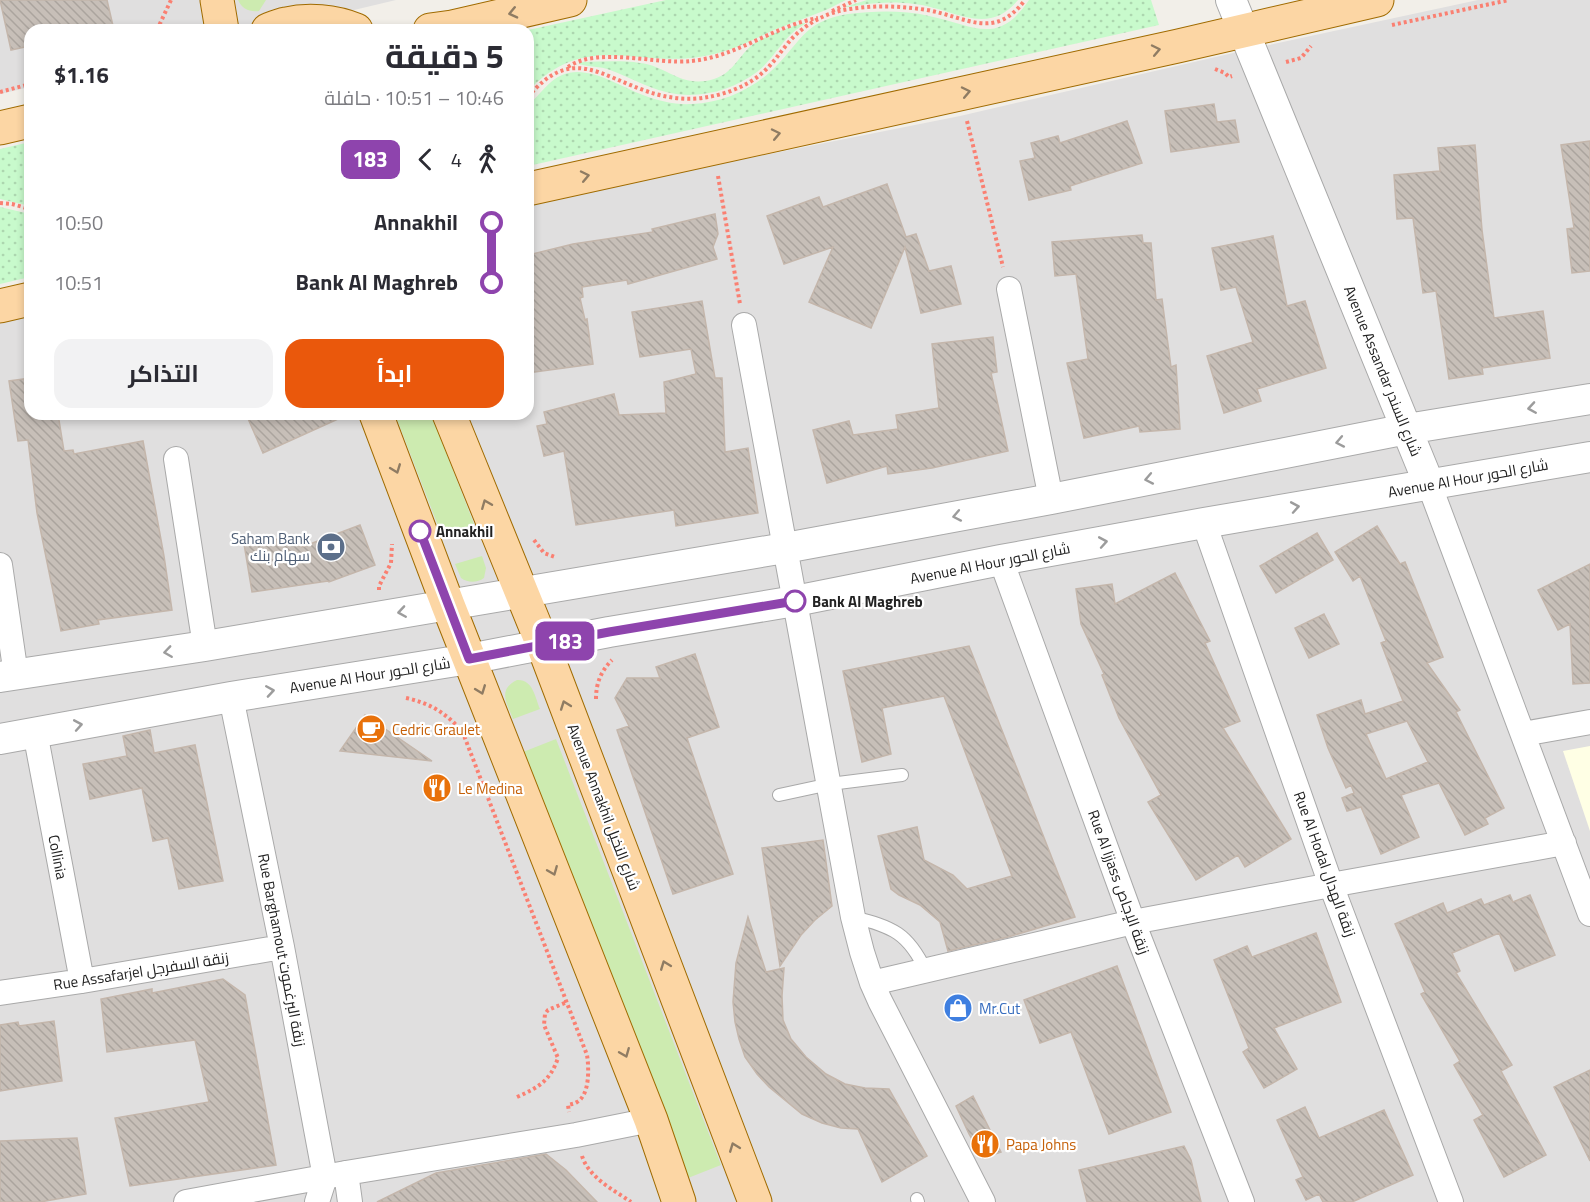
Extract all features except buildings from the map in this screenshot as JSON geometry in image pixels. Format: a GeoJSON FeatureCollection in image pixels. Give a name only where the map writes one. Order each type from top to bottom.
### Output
{"type":"FeatureCollection","features":[{"type":"Feature","properties":{"kind":"main road"},"geometry":{"type":"LineString","coordinates":[[217,0],[221,24]]}},
{"type":"Feature","properties":{"kind":"main road"},"geometry":{"type":"LineString","coordinates":[[465,24],[570,0]]}},
{"type":"Feature","properties":{"kind":"main road"},"geometry":{"type":"LineString","coordinates":[[285,24],[311,11],[341,24]]}},
{"type":"Feature","properties":{"kind":"main road"},"geometry":{"type":"LineString","coordinates":[[534,188],[1242,31],[1380,13]]}},
{"type":"Feature","properties":{"kind":"main road"},"geometry":{"type":"LineString","coordinates":[[0,128],[24,122]]}},
{"type":"Feature","properties":{"kind":"main road"},"geometry":{"type":"LineString","coordinates":[[0,306],[24,300]]}},
{"type":"Feature","properties":{"kind":"main road"},"geometry":{"type":"LineString","coordinates":[[378,420],[469,659],[651,1120],[679,1202]]}},
{"type":"Feature","properties":{"kind":"main road","name":"Avenue Annakhil شارع النخيل"},"geometry":{"type":"LineString","coordinates":[[451,420],[543,645],[755,1202]]}},
{"type":"Feature","properties":{"kind":"street","name":"Avenue Assandar شارع السندر"},"geometry":{"type":"LineString","coordinates":[[1231,0],[1429,484],[1590,914]]}},
{"type":"Feature","properties":{"kind":"street"},"geometry":{"type":"LineString","coordinates":[[1009,289],[1051,499]]}},
{"type":"Feature","properties":{"kind":"street"},"geometry":{"type":"LineString","coordinates":[[744,325],[862,952],[872,983],[892,1026],[983,1202]]}},
{"type":"Feature","properties":{"kind":"street"},"geometry":{"type":"LineString","coordinates":[[0,565],[8,676],[522,594],[785,548],[1051,499],[1407,429],[1590,399]]}},
{"type":"Feature","properties":{"kind":"street","name":"Avenue Al Hour شارع الحور"},"geometry":{"type":"LineString","coordinates":[[0,739],[469,659],[609,632],[795,601],[1204,523],[1590,457]]}},
{"type":"Feature","properties":{"kind":"street"},"geometry":{"type":"LineString","coordinates":[[176,459],[205,646]]}},
{"type":"Feature","properties":{"kind":"street","name":"Rue Al Hodal زنقة الهدال"},"geometry":{"type":"LineString","coordinates":[[1204,523],[1331,885],[1452,1202]]}},
{"type":"Feature","properties":{"kind":"street","name":"Rue Al Ijjass زنقة الإجاص"},"geometry":{"type":"LineString","coordinates":[[1001,560],[1133,922],[1242,1202]]}},
{"type":"Feature","properties":{"kind":"street","name":"Rue Barghamout زنقة البرغموت"},"geometry":{"type":"LineString","coordinates":[[231,698],[282,947],[335,1175],[317,1202]]}},
{"type":"Feature","properties":{"kind":"street"},"geometry":{"type":"LineString","coordinates":[[1523,734],[1590,722]]}},
{"type":"Feature","properties":{"kind":"street","name":"Collinia"},"geometry":{"type":"LineString","coordinates":[[34,732],[82,981]]}},
{"type":"Feature","properties":{"kind":"street"},"geometry":{"type":"LineString","coordinates":[[872,983],[1133,922],[1564,843]]}},
{"type":"Feature","properties":{"kind":"street","name":"Rue Assafarjel زنقة السفرجل"},"geometry":{"type":"LineString","coordinates":[[0,993],[282,947]]}},
{"type":"Feature","properties":{"kind":"street"},"geometry":{"type":"LineString","coordinates":[[186,1202],[651,1120]]}},
{"type":"Feature","properties":{"kind":"street"},"geometry":{"type":"LineString","coordinates":[[335,1175],[350,1202]]}},
{"type":"Feature","properties":{"kind":"lane"},"geometry":{"type":"LineString","coordinates":[[779,795],[830,784],[902,774]]}},
{"type":"Feature","properties":{"kind":"lane"},"geometry":{"type":"LineString","coordinates":[[854,917],[878,923],[902,936],[916,952],[926,970]]}},
{"type":"Feature","properties":{"kind":"path"},"geometry":{"type":"LineString","coordinates":[[160,24],[171,0]]}},
{"type":"Feature","properties":{"kind":"path"},"geometry":{"type":"LineString","coordinates":[[565,70],[585,68],[597,70],[649,92],[670,97],[708,98],[746,84],[772,64],[789,42],[811,23],[856,0]]}},
{"type":"Feature","properties":{"kind":"path"},"geometry":{"type":"LineString","coordinates":[[534,91],[544,81],[573,64],[589,58],[628,58],[673,62],[705,60],[735,51],[790,25],[845,9],[868,6],[930,11],[973,23],[987,24],[1010,16],[1025,0]]}},
{"type":"Feature","properties":{"kind":"path"},"geometry":{"type":"LineString","coordinates":[[1380,13],[1509,0]]}},
{"type":"Feature","properties":{"kind":"path"},"geometry":{"type":"LineString","coordinates":[[0,92],[24,86]]}},
{"type":"Feature","properties":{"kind":"path"},"geometry":{"type":"LineString","coordinates":[[967,121],[1009,289]]}},
{"type":"Feature","properties":{"kind":"path"},"geometry":{"type":"LineString","coordinates":[[718,176],[744,325]]}},
{"type":"Feature","properties":{"kind":"path"},"geometry":{"type":"LineString","coordinates":[[0,203],[24,207]]}},
{"type":"Feature","properties":{"kind":"path"},"geometry":{"type":"LineString","coordinates":[[531,535],[544,553],[562,559]]}},
{"type":"Feature","properties":{"kind":"path"},"geometry":{"type":"LineString","coordinates":[[383,615],[378,593],[379,586],[391,563],[391,537]]}},
{"type":"Feature","properties":{"kind":"path"},"geometry":{"type":"LineString","coordinates":[[394,671],[399,697],[416,700],[436,708],[455,723],[463,734],[587,1055],[588,1079],[582,1097],[578,1102],[567,1105],[584,1164],[597,1178],[631,1202]]}},
{"type":"Feature","properties":{"kind":"path"},"geometry":{"type":"LineString","coordinates":[[517,1097],[545,1082],[555,1064],[558,1058],[543,1020],[548,1010],[567,1002]]}},
{"type":"Feature","properties":{"kind":"shaded area"},"geometry":{"type":"Polygon","coordinates":[[[0,0],[396,0],[295,24],[24,24],[24,88],[0,94],[0,0]]]}},
{"type":"Feature","properties":{"kind":"shaded area"},"geometry":{"type":"Polygon","coordinates":[[[1478,0],[1590,0],[1590,1202],[0,1202],[0,322],[24,317],[24,420],[534,420],[534,201],[960,116],[1246,50],[1478,0]]]}},
{"type":"Feature","properties":{"kind":"shaded area"},"geometry":{"type":"Polygon","coordinates":[[[1590,746],[1590,831],[1563,751],[1590,746]]]}},
{"type":"Feature","properties":{"kind":"green space"},"geometry":{"type":"Polygon","coordinates":[[[238,0],[266,0],[259,11],[255,11],[244,8],[238,0]]]}},
{"type":"Feature","properties":{"kind":"green space"},"geometry":{"type":"Polygon","coordinates":[[[666,0],[846,0],[743,44],[710,55],[685,59],[593,56],[572,61],[550,72],[534,86],[534,29],[666,0]]]}},
{"type":"Feature","properties":{"kind":"green space"},"geometry":{"type":"Polygon","coordinates":[[[867,0],[1018,0],[1006,11],[994,17],[982,19],[908,3],[879,3],[845,7],[867,0]]]}},
{"type":"Feature","properties":{"kind":"green space"},"geometry":{"type":"Polygon","coordinates":[[[1029,0],[1151,0],[1159,25],[534,165],[534,99],[548,84],[562,75],[582,72],[661,101],[679,104],[703,103],[734,95],[753,85],[770,72],[811,28],[833,17],[858,13],[899,12],[929,16],[984,29],[1006,24],[1029,0]]]}},
{"type":"Feature","properties":{"kind":"green space"},"geometry":{"type":"Polygon","coordinates":[[[805,23],[791,34],[757,72],[737,84],[714,92],[690,95],[666,92],[606,69],[579,64],[580,62],[610,61],[640,63],[692,81],[714,79],[726,73],[755,43],[777,32],[805,23]]]}},
{"type":"Feature","properties":{"kind":"green space"},"geometry":{"type":"Polygon","coordinates":[[[24,143],[24,205],[0,199],[0,149],[24,143]]]}},
{"type":"Feature","properties":{"kind":"green space"},"geometry":{"type":"Polygon","coordinates":[[[0,207],[24,213],[24,278],[0,284],[0,207]]]}},
{"type":"Feature","properties":{"kind":"green space"},"geometry":{"type":"Polygon","coordinates":[[[397,420],[433,420],[474,524],[442,536],[397,420]]]}},
{"type":"Feature","properties":{"kind":"green space"},"geometry":{"type":"Polygon","coordinates":[[[482,556],[486,568],[484,578],[473,582],[461,578],[455,564],[482,556]]]}},
{"type":"Feature","properties":{"kind":"green space"},"geometry":{"type":"Polygon","coordinates":[[[517,680],[527,682],[535,694],[540,709],[513,719],[505,693],[507,688],[517,680]]]}},
{"type":"Feature","properties":{"kind":"green space"},"geometry":{"type":"Polygon","coordinates":[[[556,739],[721,1165],[688,1178],[523,752],[556,739]]]}},
{"type":"Feature","properties":{"kind":"bus line","name":"183"},"geometry":{"type":"LineString","coordinates":[[420,531],[469,659],[609,632],[795,601]]}},
{"type":"Feature","properties":{"kind":"place","name":"Annakhil"},"geometry":{"type":"Point","coordinates":[420,531]}},
{"type":"Feature","properties":{"kind":"place","name":"Saham Bank سهام بنك"},"geometry":{"type":"Point","coordinates":[331,547]}},
{"type":"Feature","properties":{"kind":"place","name":"Bank Al Maghreb"},"geometry":{"type":"Point","coordinates":[795,601]}},
{"type":"Feature","properties":{"kind":"place","name":"Cedric Graulet"},"geometry":{"type":"Point","coordinates":[371,729]}},
{"type":"Feature","properties":{"kind":"place","name":"Le Medina"},"geometry":{"type":"Point","coordinates":[437,788]}},
{"type":"Feature","properties":{"kind":"place","name":"Mr.Cut"},"geometry":{"type":"Point","coordinates":[958,1008]}},
{"type":"Feature","properties":{"kind":"place","name":"Papa Johns"},"geometry":{"type":"Point","coordinates":[985,1144]}}]}
